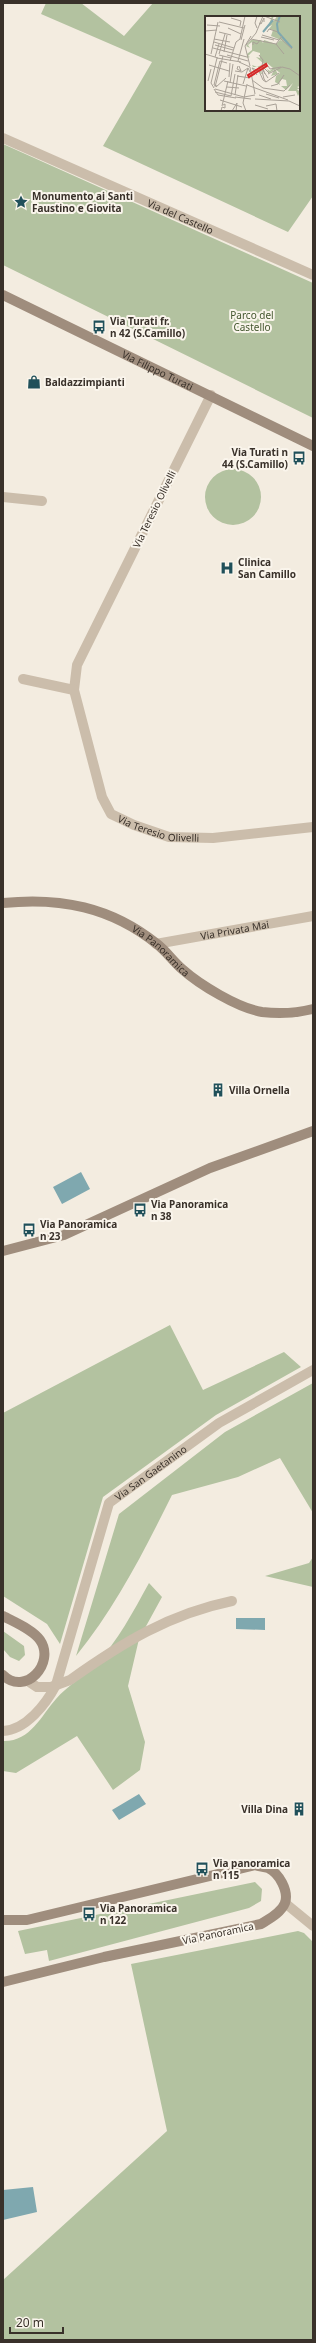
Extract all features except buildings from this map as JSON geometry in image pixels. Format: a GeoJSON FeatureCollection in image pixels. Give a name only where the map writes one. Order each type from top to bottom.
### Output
{"type":"FeatureCollection","features":[{"type":"Feature","properties":{"kind":"street","name":"Via del Castello"},"geometry":{"type":"LineString","coordinates":[[3,138],[313,276]]}},
{"type":"Feature","properties":{"kind":"street","name":"Via Filippo Turati"},"geometry":{"type":"LineString","coordinates":[[3,295],[313,446]]}},
{"type":"Feature","properties":{"kind":"street","name":"Via Teresio Olivelli"},"geometry":{"type":"LineString","coordinates":[[211,395],[77,665],[74,690],[102,797],[111,814],[134,825],[169,837],[213,838],[313,827]]}},
{"type":"Feature","properties":{"kind":"street"},"geometry":{"type":"LineString","coordinates":[[3,497],[42,500]]}},
{"type":"Feature","properties":{"kind":"street"},"geometry":{"type":"LineString","coordinates":[[23,679],[74,690]]}},
{"type":"Feature","properties":{"kind":"street","name":"Via Panoramica"},"geometry":{"type":"LineString","coordinates":[[3,903],[38,901],[76,904],[101,913],[130,927],[156,944],[183,970],[205,986],[232,1001],[261,1012],[288,1013],[313,1009]]}},
{"type":"Feature","properties":{"kind":"street","name":"Via Privata Mai"},"geometry":{"type":"LineString","coordinates":[[156,944],[313,916]]}},
{"type":"Feature","properties":{"kind":"street"},"geometry":{"type":"LineString","coordinates":[[3,1251],[64,1235],[210,1168],[313,1131]]}},
{"type":"Feature","properties":{"kind":"street","name":"Via San Gaetanino"},"geometry":{"type":"LineString","coordinates":[[3,1731],[17,1728],[28,1720],[51,1695],[56,1685],[109,1503],[220,1423],[313,1370]]}},
{"type":"Feature","properties":{"kind":"street"},"geometry":{"type":"LineString","coordinates":[[28,1681],[37,1687],[56,1685],[70,1680],[131,1638],[180,1615],[202,1607],[232,1601]]}},
{"type":"Feature","properties":{"kind":"street"},"geometry":{"type":"LineString","coordinates":[[3,1616],[40,1639],[44,1650],[43,1664],[36,1675],[28,1681],[17,1683],[3,1675]]}},
{"type":"Feature","properties":{"kind":"street"},"geometry":{"type":"LineString","coordinates":[[3,1920],[27,1920],[255,1865],[268,1868],[279,1878],[285,1891],[284,1904],[313,1926]]}},
{"type":"Feature","properties":{"kind":"street","name":"Via Panoramica"},"geometry":{"type":"LineString","coordinates":[[3,1982],[104,1957],[261,1924],[274,1916],[284,1904]]}},
{"type":"Feature","properties":{"kind":"green space"},"geometry":{"type":"Polygon","coordinates":[[[46,3],[81,3],[124,36],[153,3],[313,3],[313,196],[288,232],[103,146],[152,62],[41,14],[46,3]]]}},
{"type":"Feature","properties":{"kind":"green space","name":"Parco del Castello"},"geometry":{"type":"Polygon","coordinates":[[[3,144],[313,283],[313,418],[3,265],[3,144]]]}},
{"type":"Feature","properties":{"kind":"green space"},"geometry":{"type":"Polygon","coordinates":[[[233,469],[248,474],[256,482],[261,497],[256,512],[248,520],[233,525],[218,520],[210,512],[205,497],[210,482],[218,474],[233,469]]]}},
{"type":"Feature","properties":{"kind":"green space"},"geometry":{"type":"Polygon","coordinates":[[[170,1325],[203,1390],[284,1352],[301,1367],[216,1415],[103,1497],[60,1644],[47,1624],[3,1596],[3,1413],[170,1325]]]}},
{"type":"Feature","properties":{"kind":"green space"},"geometry":{"type":"Polygon","coordinates":[[[313,1383],[313,1513],[280,1458],[238,1477],[172,1495],[140,1558],[117,1598],[76,1656],[119,1514],[225,1432],[313,1383]]]}},
{"type":"Feature","properties":{"kind":"green space"},"geometry":{"type":"Polygon","coordinates":[[[313,1557],[313,1587],[265,1576],[309,1563],[313,1557]]]}},
{"type":"Feature","properties":{"kind":"green space"},"geometry":{"type":"Polygon","coordinates":[[[149,1583],[162,1597],[139,1639],[128,1686],[145,1742],[140,1770],[113,1790],[77,1736],[16,1773],[3,1771],[3,1741],[12,1740],[28,1733],[60,1694],[95,1665],[118,1636],[149,1583]]]}},
{"type":"Feature","properties":{"kind":"green space"},"geometry":{"type":"Polygon","coordinates":[[[3,1631],[24,1646],[25,1655],[19,1661],[10,1657],[3,1649],[3,1631]]]}},
{"type":"Feature","properties":{"kind":"green space"},"geometry":{"type":"Polygon","coordinates":[[[255,1882],[262,1889],[261,1901],[249,1908],[49,1961],[47,1950],[25,1954],[18,1931],[255,1882]]]}},
{"type":"Feature","properties":{"kind":"green space"},"geometry":{"type":"Polygon","coordinates":[[[298,1931],[304,1933],[313,1942],[313,2340],[3,2340],[3,2280],[167,2131],[131,1964],[298,1931]]]}},
{"type":"Feature","properties":{"kind":"water"},"geometry":{"type":"Polygon","coordinates":[[[81,1172],[90,1189],[62,1204],[53,1187],[81,1172]]]}},
{"type":"Feature","properties":{"kind":"water"},"geometry":{"type":"Polygon","coordinates":[[[236,1618],[265,1618],[265,1630],[236,1629],[236,1618]]]}},
{"type":"Feature","properties":{"kind":"water"},"geometry":{"type":"Polygon","coordinates":[[[139,1794],[146,1804],[119,1820],[112,1810],[139,1794]]]}},
{"type":"Feature","properties":{"kind":"water"},"geometry":{"type":"Polygon","coordinates":[[[33,2187],[37,2212],[3,2220],[3,2190],[33,2187]]]}},
{"type":"Feature","properties":{"kind":"place","name":"Monumento ai Santi Faustino e Giovita"},"geometry":{"type":"Point","coordinates":[21,202]}},
{"type":"Feature","properties":{"kind":"place","name":"Via Turati fr. n 42 (S.Camillo)"},"geometry":{"type":"Point","coordinates":[99,327]}},
{"type":"Feature","properties":{"kind":"place","name":"Baldazzimpianti"},"geometry":{"type":"Point","coordinates":[34,382]}},
{"type":"Feature","properties":{"kind":"place","name":"Via Turati n 44 (S.Camillo)"},"geometry":{"type":"Point","coordinates":[299,458]}},
{"type":"Feature","properties":{"kind":"place","name":"Clinica San Camillo"},"geometry":{"type":"Point","coordinates":[227,568]}},
{"type":"Feature","properties":{"kind":"place","name":"Villa Ornella"},"geometry":{"type":"Point","coordinates":[218,1090]}},
{"type":"Feature","properties":{"kind":"place","name":"Via Panoramica n 38"},"geometry":{"type":"Point","coordinates":[140,1210]}},
{"type":"Feature","properties":{"kind":"place","name":"Via Panoramica n 23"},"geometry":{"type":"Point","coordinates":[29,1230]}},
{"type":"Feature","properties":{"kind":"place","name":"Villa Dina"},"geometry":{"type":"Point","coordinates":[299,1809]}},
{"type":"Feature","properties":{"kind":"place","name":"Via panoramica n 115"},"geometry":{"type":"Point","coordinates":[202,1869]}},
{"type":"Feature","properties":{"kind":"place","name":"Via Panoramica n 122"},"geometry":{"type":"Point","coordinates":[89,1914]}}]}
